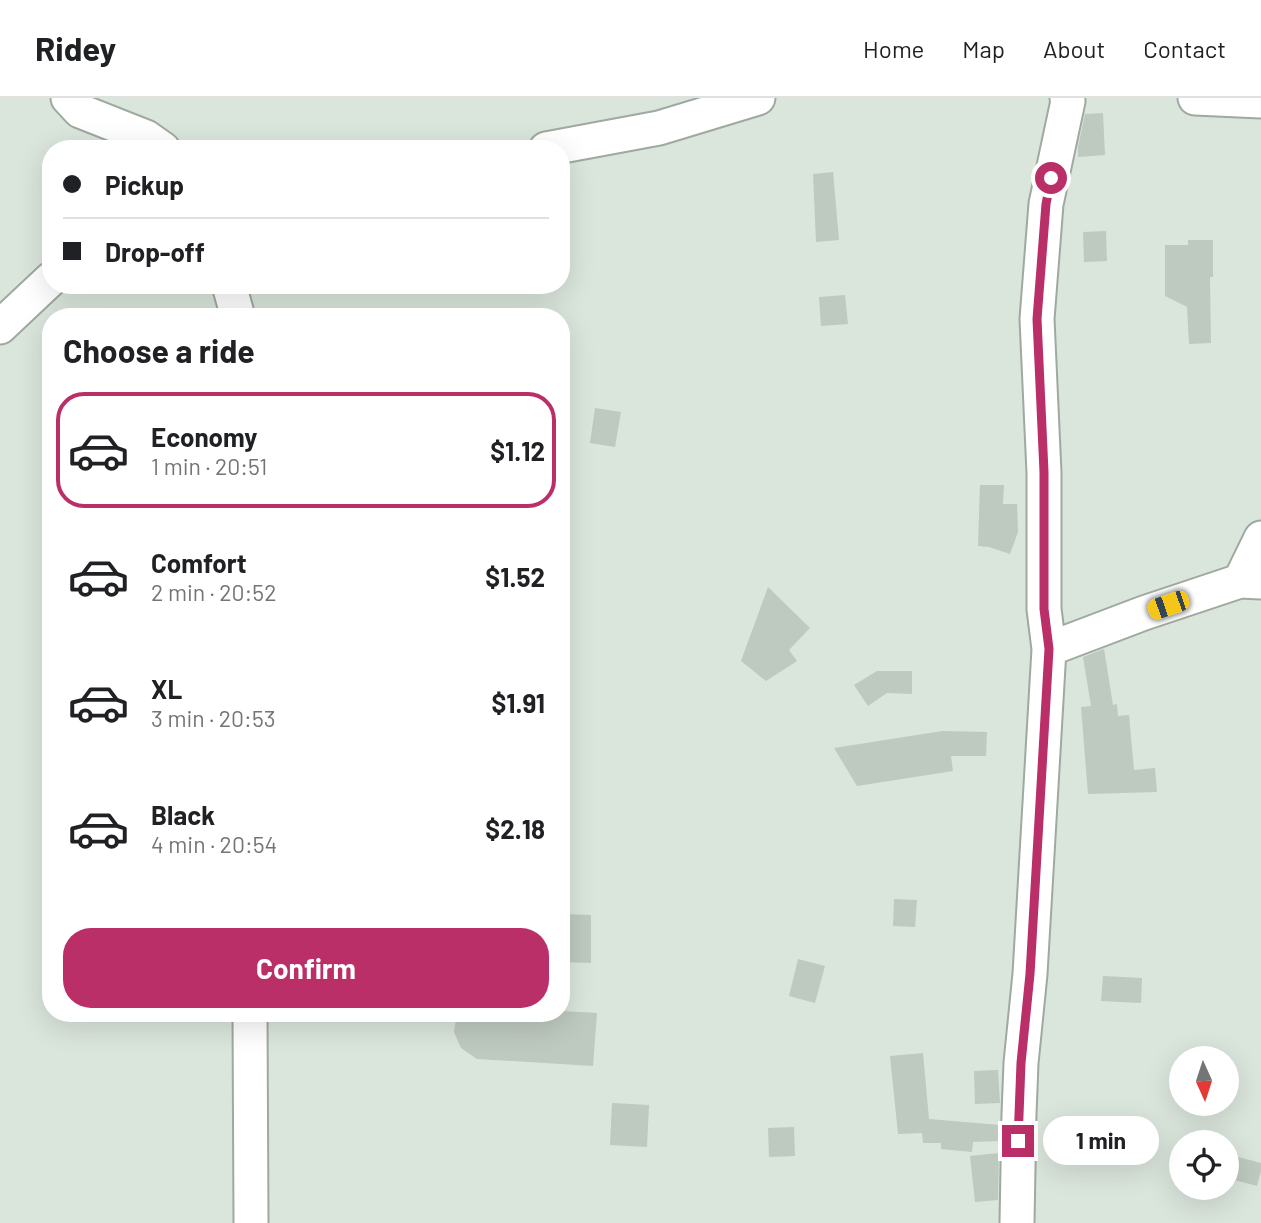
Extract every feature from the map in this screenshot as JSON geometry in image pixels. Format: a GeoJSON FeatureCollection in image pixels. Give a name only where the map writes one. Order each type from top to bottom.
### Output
{"type":"FeatureCollection","features":[{"type":"Feature","properties":{"kind":"street"},"geometry":{"type":"LineString","coordinates":[[68,98],[80,111],[150,140]]}},
{"type":"Feature","properties":{"kind":"street"},"geometry":{"type":"LineString","coordinates":[[570,145],[659,128],[758,98]]}},
{"type":"Feature","properties":{"kind":"street"},"geometry":{"type":"LineString","coordinates":[[1195,98],[1261,101]]}},
{"type":"Feature","properties":{"kind":"street"},"geometry":{"type":"LineString","coordinates":[[1017,1223],[1021,1063],[1030,974],[1049,649],[1044,609],[1044,472],[1037,319],[1046,204],[1073,99]]}},
{"type":"Feature","properties":{"kind":"street"},"geometry":{"type":"LineString","coordinates":[[0,327],[42,287]]}},
{"type":"Feature","properties":{"kind":"street"},"geometry":{"type":"LineString","coordinates":[[1049,649],[1144,613],[1250,581],[1261,538]]}},
{"type":"Feature","properties":{"kind":"street"},"geometry":{"type":"LineString","coordinates":[[250,1022],[251,1223]]}},
{"type":"Feature","properties":{"kind":"building"},"geometry":{"type":"Polygon","coordinates":[[[1103,113],[1105,155],[1078,157],[1085,114],[1103,113]]]}},
{"type":"Feature","properties":{"kind":"building"},"geometry":{"type":"Polygon","coordinates":[[[833,172],[839,240],[816,242],[813,174],[833,172]]]}},
{"type":"Feature","properties":{"kind":"building"},"geometry":{"type":"Polygon","coordinates":[[[1106,231],[1107,261],[1084,262],[1083,232],[1106,231]]]}},
{"type":"Feature","properties":{"kind":"building"},"geometry":{"type":"Polygon","coordinates":[[[1188,240],[1213,240],[1213,277],[1210,277],[1211,343],[1189,344],[1187,307],[1165,296],[1165,245],[1188,245],[1188,240]]]}},
{"type":"Feature","properties":{"kind":"building"},"geometry":{"type":"Polygon","coordinates":[[[845,295],[848,324],[821,326],[819,297],[845,295]]]}},
{"type":"Feature","properties":{"kind":"building"},"geometry":{"type":"Polygon","coordinates":[[[595,408],[621,412],[615,447],[590,443],[595,408]]]}},
{"type":"Feature","properties":{"kind":"building"},"geometry":{"type":"Polygon","coordinates":[[[980,485],[1004,485],[1003,504],[1017,504],[1018,532],[1010,554],[978,546],[980,485]]]}},
{"type":"Feature","properties":{"kind":"building"},"geometry":{"type":"Polygon","coordinates":[[[768,587],[810,628],[789,650],[797,661],[766,681],[741,661],[768,587]]]}},
{"type":"Feature","properties":{"kind":"building"},"geometry":{"type":"Polygon","coordinates":[[[1104,649],[1113,705],[1117,704],[1118,716],[1129,715],[1134,770],[1155,768],[1157,792],[1088,794],[1081,707],[1091,706],[1083,657],[1104,649]]]}},
{"type":"Feature","properties":{"kind":"building"},"geometry":{"type":"Polygon","coordinates":[[[877,671],[912,671],[912,694],[887,693],[868,706],[854,685],[877,671]]]}},
{"type":"Feature","properties":{"kind":"building"},"geometry":{"type":"Polygon","coordinates":[[[942,731],[987,732],[986,756],[951,756],[953,771],[857,786],[834,748],[942,731]]]}},
{"type":"Feature","properties":{"kind":"building"},"geometry":{"type":"Polygon","coordinates":[[[894,899],[917,900],[915,927],[893,926],[894,899]]]}},
{"type":"Feature","properties":{"kind":"building"},"geometry":{"type":"Polygon","coordinates":[[[570,914],[591,915],[591,963],[570,962],[570,914]]]}},
{"type":"Feature","properties":{"kind":"building"},"geometry":{"type":"Polygon","coordinates":[[[798,959],[825,966],[815,1003],[789,996],[798,959]]]}},
{"type":"Feature","properties":{"kind":"building"},"geometry":{"type":"Polygon","coordinates":[[[1103,976],[1142,978],[1141,1003],[1101,1001],[1103,976]]]}},
{"type":"Feature","properties":{"kind":"building"},"geometry":{"type":"Polygon","coordinates":[[[570,1011],[597,1013],[593,1066],[477,1059],[461,1048],[454,1032],[456,1022],[570,1022],[570,1011]]]}},
{"type":"Feature","properties":{"kind":"building"},"geometry":{"type":"Polygon","coordinates":[[[923,1053],[929,1119],[1000,1125],[999,1141],[973,1142],[972,1152],[941,1149],[941,1143],[923,1143],[922,1133],[898,1134],[890,1056],[923,1053]]]}},
{"type":"Feature","properties":{"kind":"building"},"geometry":{"type":"Polygon","coordinates":[[[998,1070],[1000,1103],[975,1104],[974,1071],[998,1070]]]}},
{"type":"Feature","properties":{"kind":"building"},"geometry":{"type":"Polygon","coordinates":[[[612,1103],[649,1105],[647,1147],[610,1145],[612,1103]]]}},
{"type":"Feature","properties":{"kind":"building"},"geometry":{"type":"Polygon","coordinates":[[[794,1127],[795,1156],[769,1157],[768,1128],[794,1127]]]}},
{"type":"Feature","properties":{"kind":"building"},"geometry":{"type":"Polygon","coordinates":[[[999,1153],[998,1200],[975,1202],[970,1156],[999,1153]]]}},
{"type":"Feature","properties":{"kind":"building"},"geometry":{"type":"Polygon","coordinates":[[[1239,1157],[1261,1163],[1257,1186],[1239,1181],[1239,1157]]]}},
{"type":"Feature","properties":{"kind":"route"},"geometry":{"type":"LineString","coordinates":[[1018,1141],[1049,649],[1044,609],[1044,472],[1037,319],[1046,204],[1051,178]]}}]}
